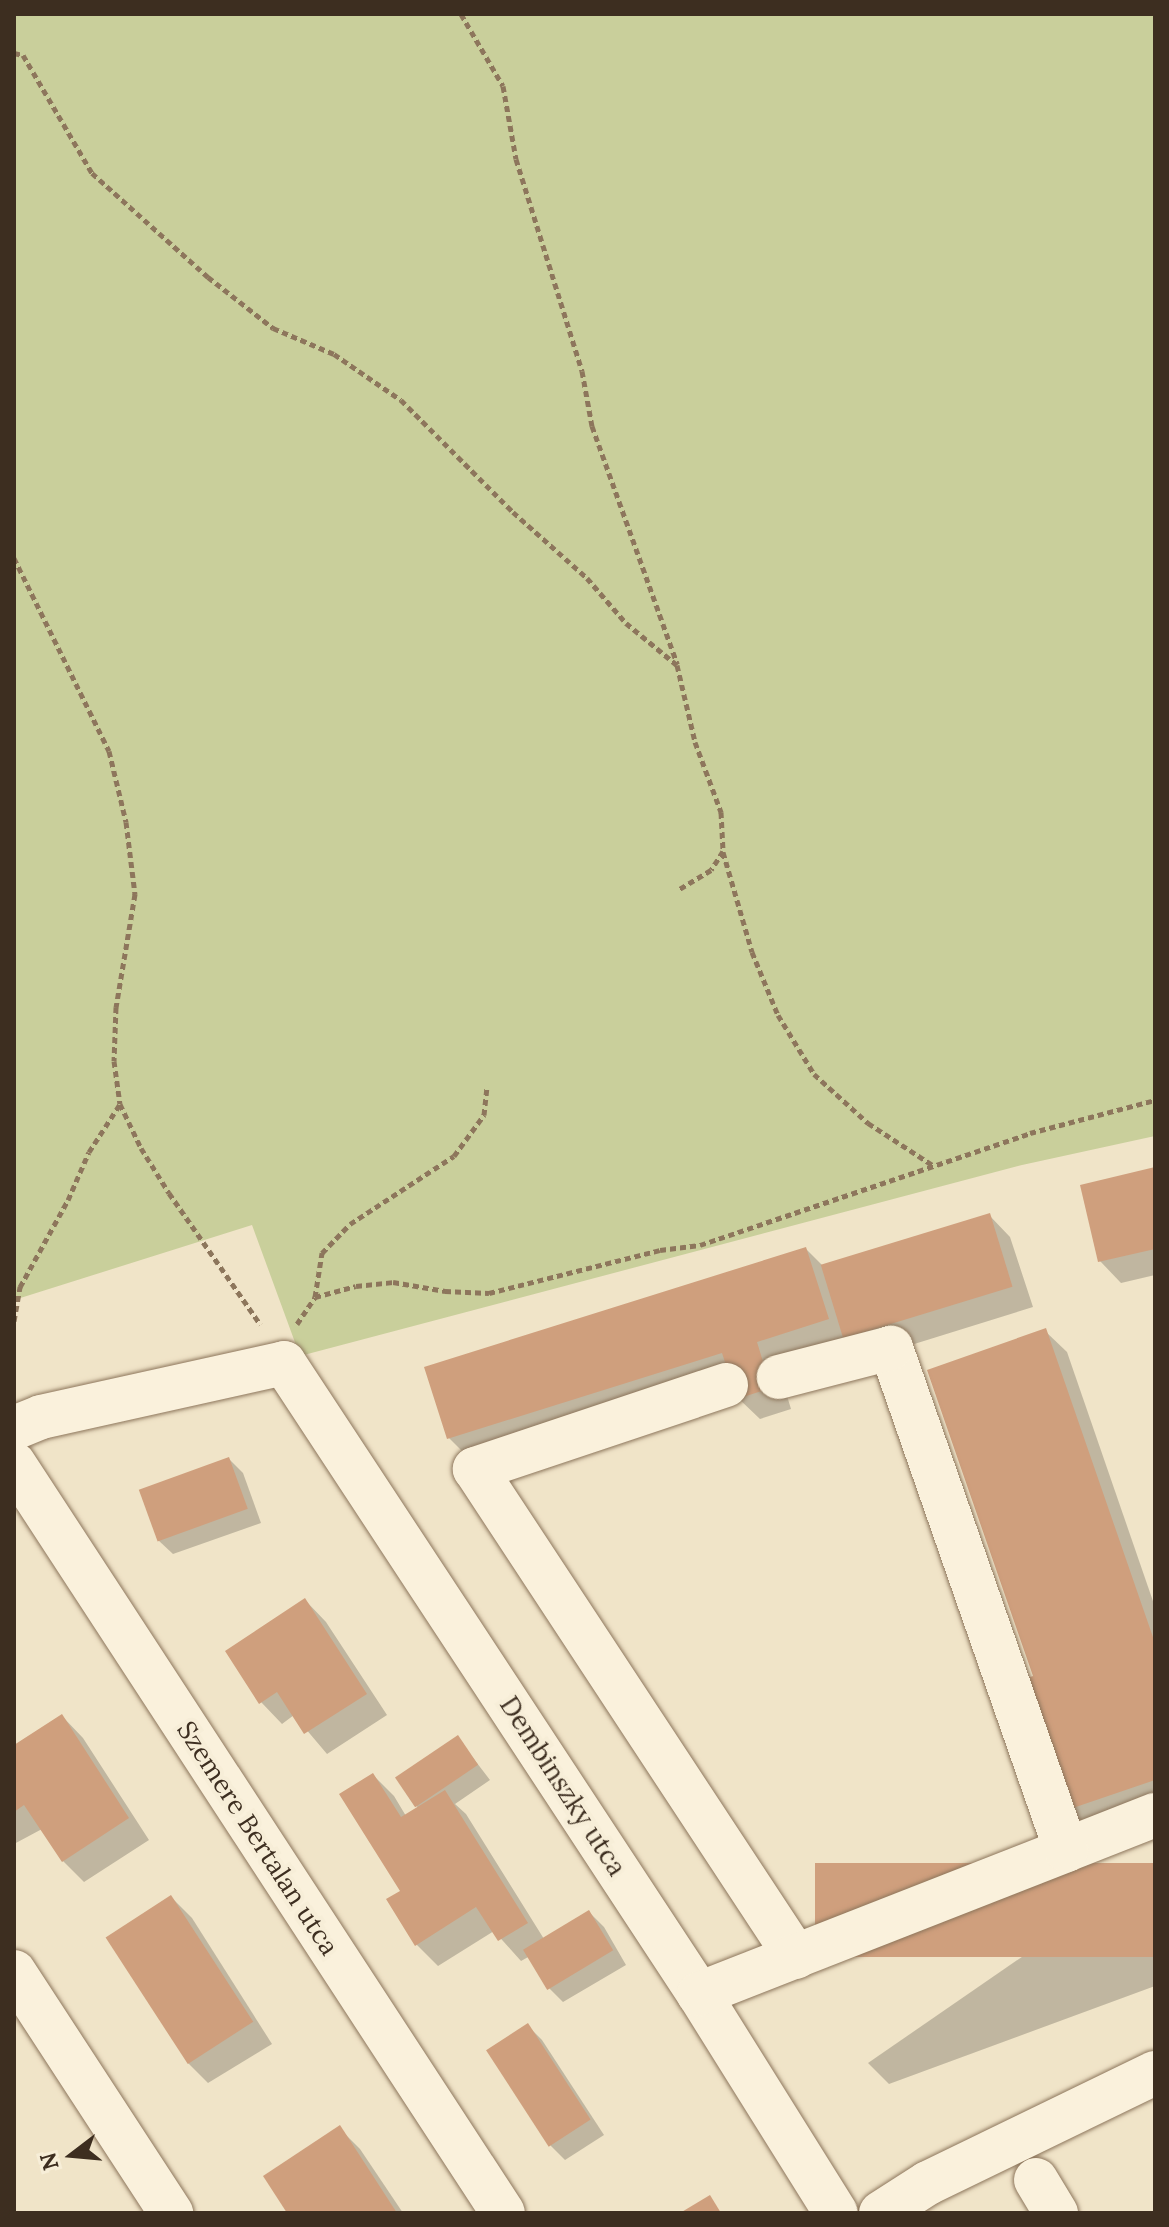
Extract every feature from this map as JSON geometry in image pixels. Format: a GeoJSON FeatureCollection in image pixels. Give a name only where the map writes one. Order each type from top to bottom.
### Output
{"type":"FeatureCollection","features":[{"type":"Feature","properties":{"kind":"street"},"geometry":{"type":"LineString","coordinates":[[779,1377],[891,1348],[1066,1850]]}},
{"type":"Feature","properties":{"kind":"street"},"geometry":{"type":"LineString","coordinates":[[14,1428],[41,1417],[284,1363]]}},
{"type":"Feature","properties":{"kind":"street","name":"Dembinszky utca"},"geometry":{"type":"LineString","coordinates":[[284,1363],[699,1994],[836,2213]]}},
{"type":"Feature","properties":{"kind":"street"},"geometry":{"type":"LineString","coordinates":[[726,1385],[475,1469],[796,1957]]}},
{"type":"Feature","properties":{"kind":"street","name":"Szemere Bertalan utca"},"geometry":{"type":"LineString","coordinates":[[14,1464],[503,2213]]}},
{"type":"Feature","properties":{"kind":"street"},"geometry":{"type":"LineString","coordinates":[[699,1994],[1155,1815]]}},
{"type":"Feature","properties":{"kind":"street"},"geometry":{"type":"LineString","coordinates":[[14,1972],[171,2213]]}},
{"type":"Feature","properties":{"kind":"street"},"geometry":{"type":"LineString","coordinates":[[881,2213],[928,2183],[1155,2073]]}},
{"type":"Feature","properties":{"kind":"path"},"geometry":{"type":"LineString","coordinates":[[461,14],[503,86],[516,159],[582,371],[592,426],[677,665],[695,742],[721,812],[723,851],[752,952],[778,1015],[814,1074],[868,1123],[934,1166]]}},
{"type":"Feature","properties":{"kind":"path"},"geometry":{"type":"LineString","coordinates":[[14,53],[23,55],[92,173],[208,277],[273,328],[334,354],[401,400],[513,512],[587,578],[626,623],[677,665]]}},
{"type":"Feature","properties":{"kind":"path"},"geometry":{"type":"LineString","coordinates":[[14,558],[109,751],[126,822],[135,894],[116,1007],[114,1061],[120,1104],[141,1148],[169,1193],[201,1235],[284,1363]]}},
{"type":"Feature","properties":{"kind":"path"},"geometry":{"type":"LineString","coordinates":[[679,889],[711,870],[723,851]]}},
{"type":"Feature","properties":{"kind":"path"},"geometry":{"type":"LineString","coordinates":[[284,1363],[301,1314],[315,1297],[322,1253],[350,1224],[454,1156],[484,1115],[487,1088]]}},
{"type":"Feature","properties":{"kind":"path"},"geometry":{"type":"LineString","coordinates":[[315,1297],[393,1282],[445,1291],[489,1293],[660,1250],[700,1245],[1030,1133],[1155,1100]]}},
{"type":"Feature","properties":{"kind":"path"},"geometry":{"type":"LineString","coordinates":[[14,1321],[20,1287],[68,1200],[89,1152],[120,1104]]}},
{"type":"Feature","properties":{"kind":"green space"},"geometry":{"type":"Polygon","coordinates":[[[14,14],[1155,14],[1155,1136],[1022,1165],[300,1356],[252,1225],[14,1300],[14,14]]]}},
{"type":"Feature","properties":{"kind":"building"},"geometry":{"type":"Polygon","coordinates":[[[1155,1167],[1155,1249],[1098,1262],[1080,1185],[1155,1167]]]}},
{"type":"Feature","properties":{"kind":"building"},"geometry":{"type":"Polygon","coordinates":[[[990,1213],[1013,1287],[843,1338],[821,1265],[990,1213]]]}},
{"type":"Feature","properties":{"kind":"building"},"geometry":{"type":"Polygon","coordinates":[[[806,1247],[829,1319],[757,1342],[771,1388],[737,1399],[722,1353],[447,1439],[424,1367],[806,1247]]]}},
{"type":"Feature","properties":{"kind":"building"},"geometry":{"type":"Polygon","coordinates":[[[1046,1328],[1155,1643],[1155,1780],[1064,1811],[1019,1681],[1033,1676],[927,1370],[1046,1328]]]}},
{"type":"Feature","properties":{"kind":"building"},"geometry":{"type":"Polygon","coordinates":[[[229,1457],[248,1509],[158,1542],[139,1490],[229,1457]]]}},
{"type":"Feature","properties":{"kind":"building"},"geometry":{"type":"Polygon","coordinates":[[[305,1598],[367,1694],[304,1734],[277,1692],[259,1704],[225,1651],[305,1598]]]}},
{"type":"Feature","properties":{"kind":"building"},"geometry":{"type":"Polygon","coordinates":[[[62,1714],[129,1818],[62,1862],[24,1805],[14,1812],[14,1745],[62,1714]]]}},
{"type":"Feature","properties":{"kind":"building"},"geometry":{"type":"Polygon","coordinates":[[[458,1735],[478,1765],[415,1807],[395,1777],[458,1735]]]}},
{"type":"Feature","properties":{"kind":"building"},"geometry":{"type":"Polygon","coordinates":[[[373,1773],[401,1817],[445,1790],[528,1923],[498,1941],[476,1907],[415,1946],[386,1899],[400,1891],[339,1794],[373,1773]]]}},
{"type":"Feature","properties":{"kind":"building"},"geometry":{"type":"Polygon","coordinates":[[[815,1863],[1155,1863],[1155,1957],[815,1957],[815,1863]]]}},
{"type":"Feature","properties":{"kind":"building"},"geometry":{"type":"Polygon","coordinates":[[[171,1895],[253,2022],[188,2064],[106,1937],[171,1895]]]}},
{"type":"Feature","properties":{"kind":"building"},"geometry":{"type":"Polygon","coordinates":[[[589,1910],[613,1950],[547,1990],[523,1950],[589,1910]]]}},
{"type":"Feature","properties":{"kind":"building"},"geometry":{"type":"Polygon","coordinates":[[[528,2023],[591,2119],[549,2147],[486,2050],[528,2023]]]}},
{"type":"Feature","properties":{"kind":"building"},"geometry":{"type":"Polygon","coordinates":[[[340,2125],[397,2213],[287,2213],[263,2176],[340,2125]]]}},
{"type":"Feature","properties":{"kind":"building"},"geometry":{"type":"Polygon","coordinates":[[[710,2195],[721,2213],[680,2213],[710,2195]]]}}]}
